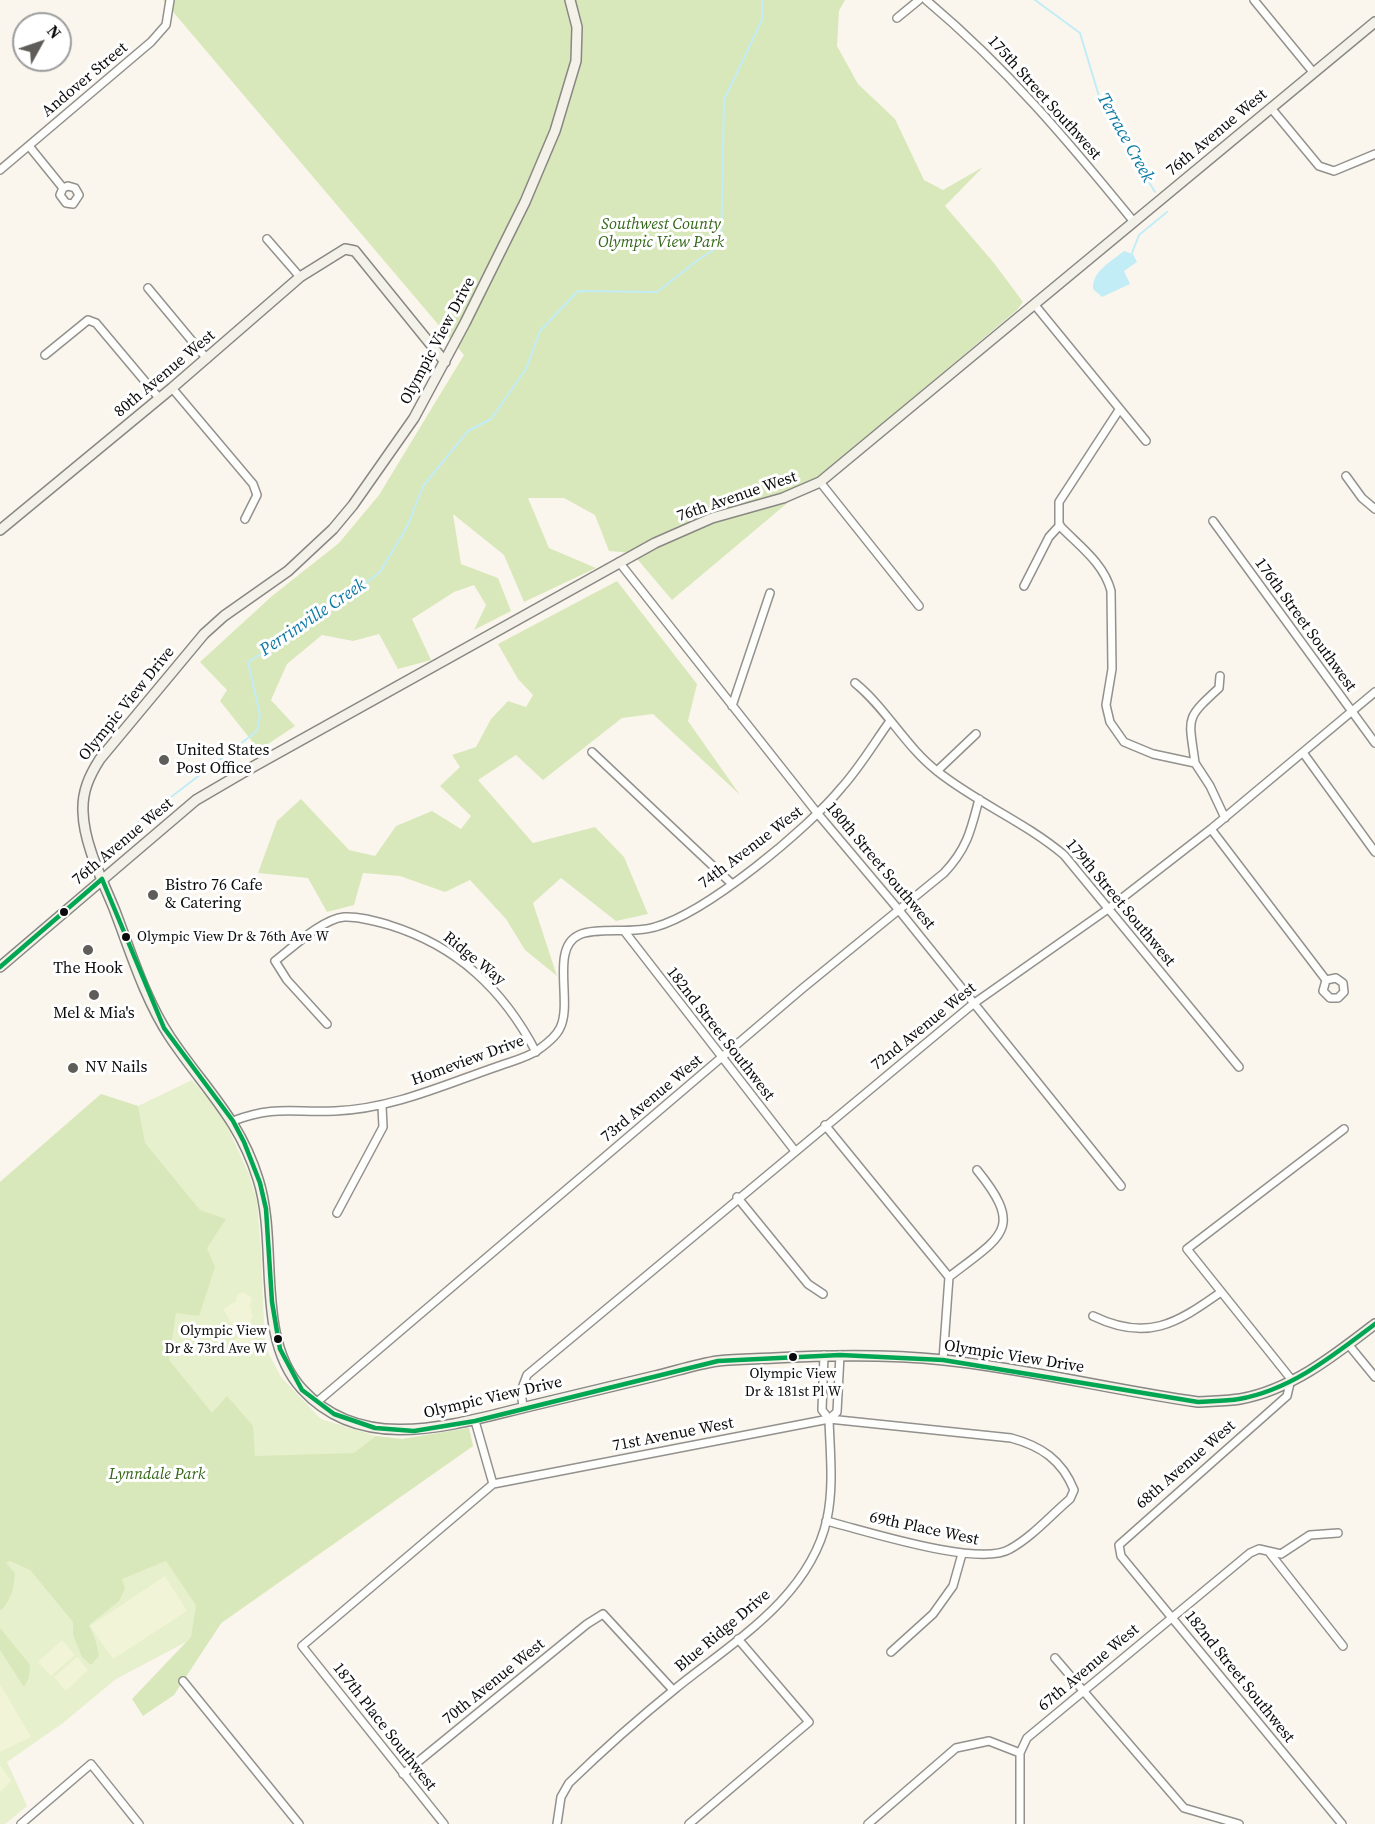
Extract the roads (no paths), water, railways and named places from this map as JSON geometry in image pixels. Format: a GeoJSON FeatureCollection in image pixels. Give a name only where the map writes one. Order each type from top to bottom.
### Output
{"type":"FeatureCollection","features":[{"type":"Feature","properties":{"kind":"main road","name":"Olympic View Drive"},"geometry":{"type":"LineString","coordinates":[[570,0],[577,27],[578,48],[564,106],[525,202],[445,362],[405,432],[342,518],[288,571],[224,616],[204,634],[97,764],[86,786],[82,809],[86,832],[146,990],[164,1028],[233,1121],[252,1160],[266,1209],[272,1302],[280,1348],[292,1377],[317,1402],[351,1422],[375,1428],[414,1431],[475,1421],[523,1407],[718,1361],[840,1354],[943,1360],[1198,1402],[1241,1399],[1266,1392],[1316,1368],[1375,1324]]}},
{"type":"Feature","properties":{"kind":"main road","name":"76th Avenue West"},"geometry":{"type":"LineString","coordinates":[[0,967],[196,800],[655,543],[712,518],[783,498],[820,482],[1375,22]]}},
{"type":"Feature","properties":{"kind":"main road","name":"80th Avenue West"},"geometry":{"type":"LineString","coordinates":[[0,530],[207,359],[300,277],[327,258],[345,249],[352,250],[445,362]]}},
{"type":"Feature","properties":{"kind":"street","name":"Andover Street"},"geometry":{"type":"LineString","coordinates":[[0,170],[159,33],[168,19],[170,0]]}},
{"type":"Feature","properties":{"kind":"street"},"geometry":{"type":"LineString","coordinates":[[897,18],[919,0]]}},
{"type":"Feature","properties":{"kind":"street","name":"175th Street Southwest"},"geometry":{"type":"LineString","coordinates":[[926,0],[974,40],[1018,85],[1134,222]]}},
{"type":"Feature","properties":{"kind":"street"},"geometry":{"type":"LineString","coordinates":[[1254,0],[1313,72]]}},
{"type":"Feature","properties":{"kind":"street"},"geometry":{"type":"LineString","coordinates":[[1271,108],[1310,158],[1329,171],[1361,162],[1375,154]]}},
{"type":"Feature","properties":{"kind":"street"},"geometry":{"type":"LineString","coordinates":[[29,146],[63,188]]}},
{"type":"Feature","properties":{"kind":"street"},"geometry":{"type":"LineString","coordinates":[[267,239],[300,277]]}},
{"type":"Feature","properties":{"kind":"street"},"geometry":{"type":"LineString","coordinates":[[148,288],[207,359]]}},
{"type":"Feature","properties":{"kind":"street"},"geometry":{"type":"LineString","coordinates":[[1034,304],[1146,441]]}},
{"type":"Feature","properties":{"kind":"street"},"geometry":{"type":"LineString","coordinates":[[45,355],[77,326],[88,320],[96,323],[159,398]]}},
{"type":"Feature","properties":{"kind":"street"},"geometry":{"type":"LineString","coordinates":[[172,388],[253,484],[257,495],[245,519]]}},
{"type":"Feature","properties":{"kind":"street"},"geometry":{"type":"LineString","coordinates":[[1119,410],[1059,502],[1060,525],[1099,566],[1108,579],[1111,591],[1112,669],[1106,705],[1110,722],[1124,742],[1153,754],[1195,763]]}},
{"type":"Feature","properties":{"kind":"street"},"geometry":{"type":"LineString","coordinates":[[1346,476],[1362,498],[1375,509]]}},
{"type":"Feature","properties":{"kind":"street"},"geometry":{"type":"LineString","coordinates":[[820,482],[919,606]]}},
{"type":"Feature","properties":{"kind":"street","name":"176th Street Southwest"},"geometry":{"type":"LineString","coordinates":[[1213,521],[1375,744]]}},
{"type":"Feature","properties":{"kind":"street"},"geometry":{"type":"LineString","coordinates":[[1024,586],[1049,537],[1060,525]]}},
{"type":"Feature","properties":{"kind":"street","name":"180th Street Southwest"},"geometry":{"type":"LineString","coordinates":[[619,562],[818,814],[898,909],[1121,1186]]}},
{"type":"Feature","properties":{"kind":"street"},"geometry":{"type":"LineString","coordinates":[[732,706],[770,593]]}},
{"type":"Feature","properties":{"kind":"street"},"geometry":{"type":"LineString","coordinates":[[1220,676],[1218,688],[1193,711],[1190,723],[1195,763],[1210,786],[1225,818]]}},
{"type":"Feature","properties":{"kind":"street","name":"179th Street Southwest"},"geometry":{"type":"LineString","coordinates":[[855,683],[869,694],[910,746],[937,771],[979,799],[1037,832],[1055,847],[1239,1067]]}},
{"type":"Feature","properties":{"kind":"street","name":"72nd Avenue West"},"geometry":{"type":"LineString","coordinates":[[523,1407],[521,1391],[527,1375],[737,1197],[973,1004],[1108,909],[1225,818],[1304,754],[1375,692]]}},
{"type":"Feature","properties":{"kind":"street","name":"74th Avenue West"},"geometry":{"type":"LineString","coordinates":[[625,932],[656,927],[684,914],[732,884],[818,814],[843,786],[890,721]]}},
{"type":"Feature","properties":{"kind":"street"},"geometry":{"type":"LineString","coordinates":[[937,771],[976,734]]}},
{"type":"Feature","properties":{"kind":"street"},"geometry":{"type":"LineString","coordinates":[[592,752],[732,884]]}},
{"type":"Feature","properties":{"kind":"street"},"geometry":{"type":"LineString","coordinates":[[1304,754],[1375,852]]}},
{"type":"Feature","properties":{"kind":"street","name":"73rd Avenue West"},"geometry":{"type":"LineString","coordinates":[[317,1402],[957,859],[968,841],[979,799]]}},
{"type":"Feature","properties":{"kind":"street"},"geometry":{"type":"LineString","coordinates":[[1211,829],[1326,980]]}},
{"type":"Feature","properties":{"kind":"street","name":"Ridge Way"},"geometry":{"type":"LineString","coordinates":[[327,1024],[287,980],[275,961],[318,928],[343,917],[376,921],[419,934],[454,955],[494,988],[519,1020],[536,1052]]}},
{"type":"Feature","properties":{"kind":"street","name":"Homeview Drive"},"geometry":{"type":"LineString","coordinates":[[233,1121],[265,1110],[294,1109],[335,1112],[382,1106],[536,1052],[561,1028],[565,1003],[564,951],[570,941],[580,934],[625,932]]}},
{"type":"Feature","properties":{"kind":"street","name":"182nd Street Southwest"},"geometry":{"type":"LineString","coordinates":[[625,932],[795,1151]]}},
{"type":"Feature","properties":{"kind":"street"},"geometry":{"type":"LineString","coordinates":[[337,1213],[383,1127],[382,1106]]}},
{"type":"Feature","properties":{"kind":"street"},"geometry":{"type":"LineString","coordinates":[[825,1125],[949,1277],[943,1360]]}},
{"type":"Feature","properties":{"kind":"street"},"geometry":{"type":"LineString","coordinates":[[1291,1379],[1187,1249],[1344,1129]]}},
{"type":"Feature","properties":{"kind":"street"},"geometry":{"type":"LineString","coordinates":[[949,1277],[983,1251],[1001,1230],[1005,1220],[1001,1203],[976,1170]]}},
{"type":"Feature","properties":{"kind":"street"},"geometry":{"type":"LineString","coordinates":[[737,1197],[808,1284],[823,1294]]}},
{"type":"Feature","properties":{"kind":"street"},"geometry":{"type":"LineString","coordinates":[[1093,1316],[1114,1326],[1142,1329],[1164,1326],[1184,1318],[1221,1292]]}},
{"type":"Feature","properties":{"kind":"street"},"geometry":{"type":"LineString","coordinates":[[1348,1344],[1375,1377]]}},
{"type":"Feature","properties":{"kind":"street","name":"Blue Ridge Drive"},"geometry":{"type":"LineString","coordinates":[[829,1419],[837,1412],[840,1354]]}},
{"type":"Feature","properties":{"kind":"street","name":"Blue Ridge Drive"},"geometry":{"type":"LineString","coordinates":[[557,1824],[561,1797],[569,1783],[673,1690],[738,1639],[793,1589],[807,1565],[826,1521],[832,1484],[829,1419],[822,1410],[824,1355]]}},
{"type":"Feature","properties":{"kind":"street","name":"68th Avenue West"},"geometry":{"type":"LineString","coordinates":[[1119,1545],[1287,1396],[1291,1379]]}},
{"type":"Feature","properties":{"kind":"street","name":"71st Avenue West"},"geometry":{"type":"LineString","coordinates":[[302,1646],[493,1484],[829,1419],[1011,1438],[1033,1444],[1053,1457],[1068,1475],[1074,1490],[1071,1499]]}},
{"type":"Feature","properties":{"kind":"street"},"geometry":{"type":"LineString","coordinates":[[475,1421],[493,1484]]}},
{"type":"Feature","properties":{"kind":"street","name":"69th Place West"},"geometry":{"type":"LineString","coordinates":[[826,1521],[962,1554],[994,1556],[1010,1550],[1071,1499]]}},
{"type":"Feature","properties":{"kind":"street","name":"67th Avenue West"},"geometry":{"type":"LineString","coordinates":[[1020,1753],[1027,1738],[1250,1553],[1259,1549],[1281,1554],[1310,1535],[1338,1533]]}},
{"type":"Feature","properties":{"kind":"street","name":"182nd Street Southwest"},"geometry":{"type":"LineString","coordinates":[[1119,1545],[1120,1556],[1342,1824]]}},
{"type":"Feature","properties":{"kind":"street"},"geometry":{"type":"LineString","coordinates":[[1269,1552],[1343,1646]]}},
{"type":"Feature","properties":{"kind":"street"},"geometry":{"type":"LineString","coordinates":[[891,1652],[933,1614],[954,1586],[962,1554]]}},
{"type":"Feature","properties":{"kind":"street","name":"70th Avenue West"},"geometry":{"type":"LineString","coordinates":[[404,1774],[587,1624],[603,1614],[673,1690]]}},
{"type":"Feature","properties":{"kind":"street"},"geometry":{"type":"LineString","coordinates":[[689,1824],[809,1722],[738,1639]]}},
{"type":"Feature","properties":{"kind":"street","name":"187th Place Southwest"},"geometry":{"type":"LineString","coordinates":[[302,1646],[444,1824]]}},
{"type":"Feature","properties":{"kind":"street"},"geometry":{"type":"LineString","coordinates":[[1055,1658],[1081,1692],[1184,1808],[1239,1824]]}},
{"type":"Feature","properties":{"kind":"street"},"geometry":{"type":"LineString","coordinates":[[183,1681],[299,1824]]}},
{"type":"Feature","properties":{"kind":"street"},"geometry":{"type":"LineString","coordinates":[[868,1824],[956,1748],[989,1741],[1020,1753],[1020,1824]]}},
{"type":"Feature","properties":{"kind":"street"},"geometry":{"type":"LineString","coordinates":[[21,1824],[91,1764],[139,1824]]}},
{"type":"Feature","properties":{"kind":"water"},"geometry":{"type":"Polygon","coordinates":[[[1124,251],[1133,254],[1137,262],[1124,271],[1130,284],[1102,297],[1093,289],[1096,277],[1103,267],[1124,251]]]}},
{"type":"Feature","properties":{"kind":"waterway","name":"Perrinville Creek"},"geometry":{"type":"LineString","coordinates":[[108,850],[136,824],[257,731],[260,715],[248,662],[331,610],[380,572],[408,525],[423,486],[468,431],[491,419],[526,369],[540,331],[578,291],[657,292],[721,245],[724,100],[762,20],[762,0]]}},
{"type":"Feature","properties":{"kind":"waterway","name":"Terrace Creek"},"geometry":{"type":"LineString","coordinates":[[1035,0],[1080,33],[1101,103],[1155,192]]}},
{"type":"Feature","properties":{"kind":"waterway","name":"Terrace Creek"},"geometry":{"type":"LineString","coordinates":[[1132,253],[1139,235],[1167,212]]}},
{"type":"Feature","properties":{"kind":"place","name":"United States Post Office"},"geometry":{"type":"Point","coordinates":[164,760]}},
{"type":"Feature","properties":{"kind":"place","name":"Bistro 76 Cafe & Catering"},"geometry":{"type":"Point","coordinates":[153,895]}},
{"type":"Feature","properties":{"kind":"place","name":"Olympic View Dr & 76th Ave W"},"geometry":{"type":"Point","coordinates":[126,937]}},
{"type":"Feature","properties":{"kind":"place","name":"The Hook"},"geometry":{"type":"Point","coordinates":[88,950]}},
{"type":"Feature","properties":{"kind":"place","name":"Mel & Mia's"},"geometry":{"type":"Point","coordinates":[94,995]}},
{"type":"Feature","properties":{"kind":"place","name":"NV Nails"},"geometry":{"type":"Point","coordinates":[73,1068]}},
{"type":"Feature","properties":{"kind":"place","name":"Olympic View Dr & 73rd Ave W"},"geometry":{"type":"Point","coordinates":[278,1339]}},
{"type":"Feature","properties":{"kind":"place","name":"Olympic View Dr & 181st Pl W"},"geometry":{"type":"Point","coordinates":[793,1357]}},
{"type":"Feature","properties":{"kind":"park label","name":"Southwest County Olympic View Park"},"geometry":{"type":"Point","coordinates":[661,234]}},
{"type":"Feature","properties":{"kind":"park label","name":"Lynndale Park"},"geometry":{"type":"Point","coordinates":[157,1475]}}]}
